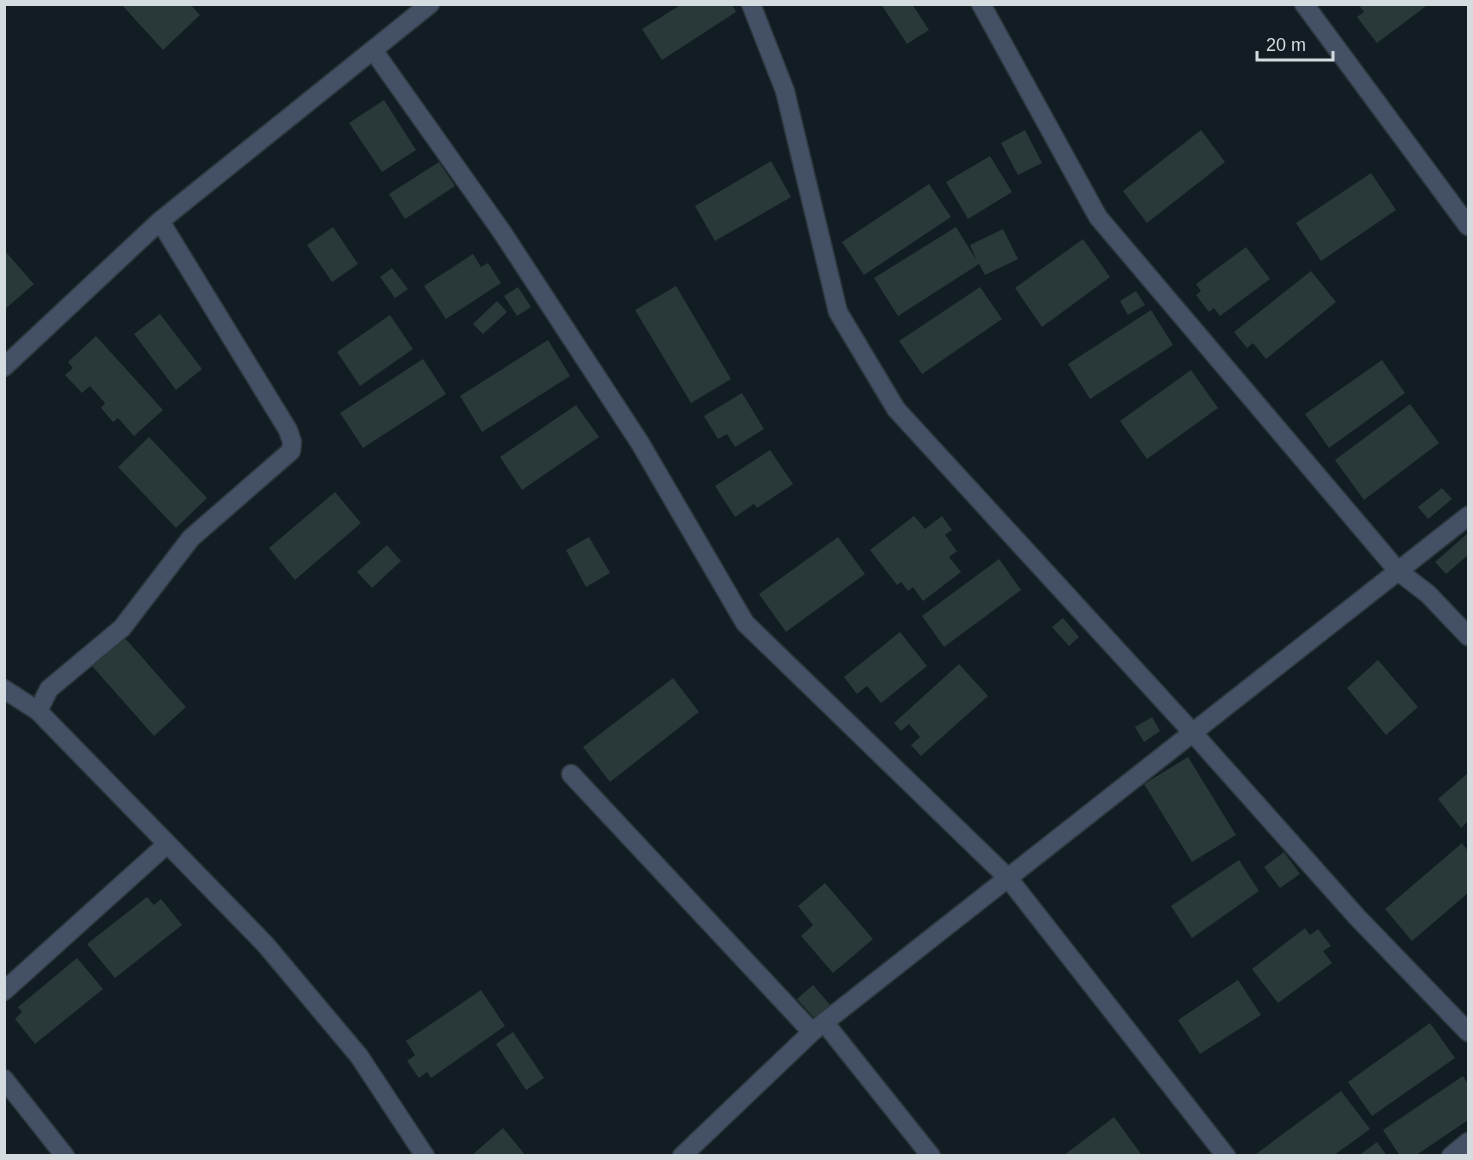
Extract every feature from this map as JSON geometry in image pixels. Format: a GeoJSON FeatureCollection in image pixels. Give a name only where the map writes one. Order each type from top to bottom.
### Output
{"type":"FeatureCollection","features":[{"type":"Feature","properties":{"kind":"street"},"geometry":{"type":"LineString","coordinates":[[4,368],[160,221],[429,4]]}},
{"type":"Feature","properties":{"kind":"street"},"geometry":{"type":"LineString","coordinates":[[751,4],[785,92],[838,312],[896,410],[1193,733],[1357,917],[1468,1032]]}},
{"type":"Feature","properties":{"kind":"street"},"geometry":{"type":"LineString","coordinates":[[981,4],[1098,217],[1398,571],[1428,594],[1468,636]]}},
{"type":"Feature","properties":{"kind":"street"},"geometry":{"type":"LineString","coordinates":[[1304,4],[1468,226]]}},
{"type":"Feature","properties":{"kind":"street"},"geometry":{"type":"LineString","coordinates":[[373,50],[502,232],[640,443],[745,623],[1008,878],[1226,1155]]}},
{"type":"Feature","properties":{"kind":"street"},"geometry":{"type":"LineString","coordinates":[[38,711],[49,688],[122,628],[191,538],[291,451],[292,442],[288,430],[160,221]]}},
{"type":"Feature","properties":{"kind":"street"},"geometry":{"type":"LineString","coordinates":[[682,1155],[818,1027],[1468,516]]}},
{"type":"Feature","properties":{"kind":"street"},"geometry":{"type":"LineString","coordinates":[[4,689],[38,711],[265,945],[345,1039],[425,1155]]}},
{"type":"Feature","properties":{"kind":"street"},"geometry":{"type":"LineString","coordinates":[[572,774],[818,1027],[932,1155]]}},
{"type":"Feature","properties":{"kind":"street"},"geometry":{"type":"LineString","coordinates":[[4,991],[166,845]]}},
{"type":"Feature","properties":{"kind":"street"},"geometry":{"type":"LineString","coordinates":[[4,1079],[65,1155]]}},
{"type":"Feature","properties":{"kind":"street"},"geometry":{"type":"LineString","coordinates":[[1451,1155],[1468,1142]]}},
{"type":"Feature","properties":{"kind":"building"},"geometry":{"type":"Polygon","coordinates":[[[121,4],[190,4],[200,15],[163,50],[121,4]]]}},
{"type":"Feature","properties":{"kind":"building"},"geometry":{"type":"Polygon","coordinates":[[[682,4],[732,4],[736,12],[662,60],[642,29],[682,4]]]}},
{"type":"Feature","properties":{"kind":"building"},"geometry":{"type":"Polygon","coordinates":[[[881,4],[912,4],[929,30],[907,44],[881,4]]]}},
{"type":"Feature","properties":{"kind":"building"},"geometry":{"type":"Polygon","coordinates":[[[1364,4],[1429,4],[1377,43],[1357,17],[1364,12],[1360,7],[1364,4]]]}},
{"type":"Feature","properties":{"kind":"building"},"geometry":{"type":"Polygon","coordinates":[[[384,100],[416,150],[382,172],[349,123],[384,100]]]}},
{"type":"Feature","properties":{"kind":"building"},"geometry":{"type":"Polygon","coordinates":[[[1025,130],[1042,163],[1018,175],[1001,143],[1025,130]]]}},
{"type":"Feature","properties":{"kind":"building"},"geometry":{"type":"Polygon","coordinates":[[[1201,130],[1225,162],[1147,223],[1123,191],[1201,130]]]}},
{"type":"Feature","properties":{"kind":"building"},"geometry":{"type":"Polygon","coordinates":[[[990,156],[1012,192],[968,219],[946,182],[990,156]]]}},
{"type":"Feature","properties":{"kind":"building"},"geometry":{"type":"Polygon","coordinates":[[[771,161],[791,197],[715,241],[695,206],[771,161]]]}},
{"type":"Feature","properties":{"kind":"building"},"geometry":{"type":"Polygon","coordinates":[[[439,162],[455,186],[405,219],[389,194],[439,162]]]}},
{"type":"Feature","properties":{"kind":"building"},"geometry":{"type":"Polygon","coordinates":[[[1371,173],[1396,210],[1321,261],[1296,223],[1371,173]]]}},
{"type":"Feature","properties":{"kind":"building"},"geometry":{"type":"Polygon","coordinates":[[[929,184],[951,217],[864,275],[842,242],[929,184]]]}},
{"type":"Feature","properties":{"kind":"building"},"geometry":{"type":"Polygon","coordinates":[[[333,227],[358,264],[332,282],[307,245],[333,227]]]}},
{"type":"Feature","properties":{"kind":"building"},"geometry":{"type":"Polygon","coordinates":[[[956,227],[977,261],[970,245],[1003,229],[1018,259],[985,275],[979,264],[898,316],[874,278],[956,227]]]}},
{"type":"Feature","properties":{"kind":"building"},"geometry":{"type":"Polygon","coordinates":[[[1083,239],[1110,277],[1042,327],[1015,288],[1083,239]]]}},
{"type":"Feature","properties":{"kind":"building"},"geometry":{"type":"Polygon","coordinates":[[[1246,247],[1270,279],[1220,316],[1214,308],[1209,312],[1196,295],[1201,291],[1196,284],[1246,247]]]}},
{"type":"Feature","properties":{"kind":"building"},"geometry":{"type":"Polygon","coordinates":[[[4,250],[34,284],[4,310],[4,250]]]}},
{"type":"Feature","properties":{"kind":"building"},"geometry":{"type":"Polygon","coordinates":[[[473,254],[481,267],[488,263],[501,283],[446,319],[424,286],[473,254]]]}},
{"type":"Feature","properties":{"kind":"building"},"geometry":{"type":"Polygon","coordinates":[[[392,268],[408,289],[395,298],[380,277],[392,268]]]}},
{"type":"Feature","properties":{"kind":"building"},"geometry":{"type":"Polygon","coordinates":[[[1311,271],[1336,302],[1266,359],[1253,343],[1247,348],[1234,332],[1311,271]]]}},
{"type":"Feature","properties":{"kind":"building"},"geometry":{"type":"Polygon","coordinates":[[[676,286],[731,379],[691,403],[635,310],[676,286]]]}},
{"type":"Feature","properties":{"kind":"building"},"geometry":{"type":"Polygon","coordinates":[[[518,287],[531,307],[517,316],[504,296],[518,287]]]}},
{"type":"Feature","properties":{"kind":"building"},"geometry":{"type":"Polygon","coordinates":[[[980,287],[1002,319],[922,374],[899,341],[980,287]]]}},
{"type":"Feature","properties":{"kind":"building"},"geometry":{"type":"Polygon","coordinates":[[[1136,291],[1145,305],[1128,315],[1120,301],[1136,291]]]}},
{"type":"Feature","properties":{"kind":"building"},"geometry":{"type":"Polygon","coordinates":[[[497,301],[507,312],[483,334],[473,324],[497,301]]]}},
{"type":"Feature","properties":{"kind":"building"},"geometry":{"type":"Polygon","coordinates":[[[1151,310],[1173,345],[1090,399],[1068,364],[1151,310]]]}},
{"type":"Feature","properties":{"kind":"building"},"geometry":{"type":"Polygon","coordinates":[[[160,314],[202,369],[176,390],[134,334],[160,314]]]}},
{"type":"Feature","properties":{"kind":"building"},"geometry":{"type":"Polygon","coordinates":[[[390,315],[413,349],[360,386],[337,352],[390,315]]]}},
{"type":"Feature","properties":{"kind":"building"},"geometry":{"type":"Polygon","coordinates":[[[96,336],[163,410],[134,436],[118,418],[113,422],[101,408],[105,403],[90,386],[82,393],[65,375],[73,368],[68,362],[96,336]]]}},
{"type":"Feature","properties":{"kind":"building"},"geometry":{"type":"Polygon","coordinates":[[[548,340],[570,376],[482,432],[460,396],[548,340]]]}},
{"type":"Feature","properties":{"kind":"building"},"geometry":{"type":"Polygon","coordinates":[[[423,359],[446,394],[363,448],[340,413],[423,359]]]}},
{"type":"Feature","properties":{"kind":"building"},"geometry":{"type":"Polygon","coordinates":[[[1382,360],[1405,393],[1329,448],[1305,414],[1382,360]]]}},
{"type":"Feature","properties":{"kind":"building"},"geometry":{"type":"Polygon","coordinates":[[[1191,370],[1218,408],[1147,459],[1120,421],[1191,370]]]}},
{"type":"Feature","properties":{"kind":"building"},"geometry":{"type":"Polygon","coordinates":[[[742,393],[764,429],[735,447],[727,434],[718,439],[704,416],[742,393]]]}},
{"type":"Feature","properties":{"kind":"building"},"geometry":{"type":"Polygon","coordinates":[[[1410,404],[1439,443],[1364,500],[1335,460],[1410,404]]]}},
{"type":"Feature","properties":{"kind":"building"},"geometry":{"type":"Polygon","coordinates":[[[576,405],[599,437],[522,490],[500,457],[576,405]]]}},
{"type":"Feature","properties":{"kind":"building"},"geometry":{"type":"Polygon","coordinates":[[[149,437],[207,498],[176,528],[118,467],[149,437]]]}},
{"type":"Feature","properties":{"kind":"building"},"geometry":{"type":"Polygon","coordinates":[[[770,450],[793,484],[757,508],[754,504],[735,517],[715,486],[770,450]]]}},
{"type":"Feature","properties":{"kind":"building"},"geometry":{"type":"Polygon","coordinates":[[[1442,488],[1452,499],[1428,519],[1418,507],[1442,488]]]}},
{"type":"Feature","properties":{"kind":"building"},"geometry":{"type":"Polygon","coordinates":[[[335,492],[361,523],[295,580],[269,548],[335,492]]]}},
{"type":"Feature","properties":{"kind":"building"},"geometry":{"type":"Polygon","coordinates":[[[914,516],[925,529],[942,516],[952,530],[945,535],[957,551],[949,557],[961,572],[923,601],[913,587],[908,591],[901,582],[897,585],[870,550],[914,516]]]}},
{"type":"Feature","properties":{"kind":"building"},"geometry":{"type":"Polygon","coordinates":[[[1468,533],[1468,555],[1446,574],[1435,562],[1468,533]]]}},
{"type":"Feature","properties":{"kind":"building"},"geometry":{"type":"Polygon","coordinates":[[[589,537],[610,573],[586,587],[566,550],[589,537]]]}},
{"type":"Feature","properties":{"kind":"building"},"geometry":{"type":"Polygon","coordinates":[[[838,537],[865,574],[786,632],[759,594],[838,537]]]}},
{"type":"Feature","properties":{"kind":"building"},"geometry":{"type":"Polygon","coordinates":[[[387,545],[401,561],[372,588],[357,572],[387,545]]]}},
{"type":"Feature","properties":{"kind":"building"},"geometry":{"type":"Polygon","coordinates":[[[999,559],[1021,590],[944,647],[922,616],[999,559]]]}},
{"type":"Feature","properties":{"kind":"building"},"geometry":{"type":"Polygon","coordinates":[[[1063,618],[1079,637],[1069,646],[1052,627],[1063,618]]]}},
{"type":"Feature","properties":{"kind":"building"},"geometry":{"type":"Polygon","coordinates":[[[900,632],[927,666],[881,703],[867,686],[857,694],[844,677],[900,632]]]}},
{"type":"Feature","properties":{"kind":"building"},"geometry":{"type":"Polygon","coordinates":[[[124,637],[186,707],[154,736],[92,666],[124,637]]]}},
{"type":"Feature","properties":{"kind":"building"},"geometry":{"type":"Polygon","coordinates":[[[1378,660],[1418,707],[1386,735],[1347,688],[1378,660]]]}},
{"type":"Feature","properties":{"kind":"building"},"geometry":{"type":"Polygon","coordinates":[[[959,664],[988,696],[921,756],[911,745],[920,737],[909,724],[901,731],[894,723],[959,664]]]}},
{"type":"Feature","properties":{"kind":"building"},"geometry":{"type":"Polygon","coordinates":[[[673,678],[699,712],[610,782],[583,747],[673,678]]]}},
{"type":"Feature","properties":{"kind":"building"},"geometry":{"type":"Polygon","coordinates":[[[1152,717],[1160,731],[1144,742],[1135,727],[1152,717]]]}},
{"type":"Feature","properties":{"kind":"building"},"geometry":{"type":"Polygon","coordinates":[[[1188,757],[1236,835],[1192,862],[1144,784],[1188,757]]]}},
{"type":"Feature","properties":{"kind":"building"},"geometry":{"type":"Polygon","coordinates":[[[1468,773],[1468,821],[1461,828],[1438,799],[1468,773]]]}},
{"type":"Feature","properties":{"kind":"building"},"geometry":{"type":"Polygon","coordinates":[[[1462,843],[1468,851],[1468,893],[1412,941],[1385,909],[1462,843]]]}},
{"type":"Feature","properties":{"kind":"building"},"geometry":{"type":"Polygon","coordinates":[[[1284,852],[1300,874],[1280,888],[1264,867],[1284,852]]]}},
{"type":"Feature","properties":{"kind":"building"},"geometry":{"type":"Polygon","coordinates":[[[1239,860],[1259,891],[1192,938],[1171,906],[1239,860]]]}},
{"type":"Feature","properties":{"kind":"building"},"geometry":{"type":"Polygon","coordinates":[[[825,883],[873,939],[833,973],[801,936],[813,925],[798,906],[825,883]]]}},
{"type":"Feature","properties":{"kind":"building"},"geometry":{"type":"Polygon","coordinates":[[[147,897],[154,905],[161,899],[182,925],[115,978],[87,944],[147,897]]]}},
{"type":"Feature","properties":{"kind":"building"},"geometry":{"type":"Polygon","coordinates":[[[1305,928],[1310,935],[1318,929],[1331,946],[1323,951],[1332,963],[1278,1003],[1252,969],[1305,928]]]}},
{"type":"Feature","properties":{"kind":"building"},"geometry":{"type":"Polygon","coordinates":[[[77,958],[103,989],[35,1044],[15,1019],[22,1012],[18,1007],[77,958]]]}},
{"type":"Feature","properties":{"kind":"building"},"geometry":{"type":"Polygon","coordinates":[[[1238,980],[1261,1015],[1200,1054],[1178,1020],[1238,980]]]}},
{"type":"Feature","properties":{"kind":"building"},"geometry":{"type":"Polygon","coordinates":[[[813,985],[831,1006],[815,1019],[797,999],[813,985]]]}},
{"type":"Feature","properties":{"kind":"building"},"geometry":{"type":"Polygon","coordinates":[[[481,990],[505,1026],[431,1078],[427,1072],[419,1078],[407,1061],[415,1055],[406,1041],[481,990]]]}},
{"type":"Feature","properties":{"kind":"building"},"geometry":{"type":"Polygon","coordinates":[[[1430,1023],[1455,1058],[1372,1116],[1348,1082],[1430,1023]]]}},
{"type":"Feature","properties":{"kind":"building"},"geometry":{"type":"Polygon","coordinates":[[[513,1032],[544,1078],[526,1090],[496,1044],[513,1032]]]}},
{"type":"Feature","properties":{"kind":"building"},"geometry":{"type":"Polygon","coordinates":[[[1463,1076],[1468,1084],[1468,1120],[1415,1156],[1400,1156],[1383,1130],[1463,1076]]]}},
{"type":"Feature","properties":{"kind":"building"},"geometry":{"type":"Polygon","coordinates":[[[1341,1091],[1370,1129],[1333,1156],[1257,1156],[1256,1154],[1341,1091]]]}},
{"type":"Feature","properties":{"kind":"building"},"geometry":{"type":"Polygon","coordinates":[[[1114,1117],[1141,1154],[1063,1156],[1114,1117]]]}},
{"type":"Feature","properties":{"kind":"building"},"geometry":{"type":"Polygon","coordinates":[[[503,1128],[526,1156],[471,1156],[503,1128]]]}},
{"type":"Feature","properties":{"kind":"building"},"geometry":{"type":"Polygon","coordinates":[[[1377,1142],[1387,1156],[1358,1156],[1377,1142]]]}}]}
